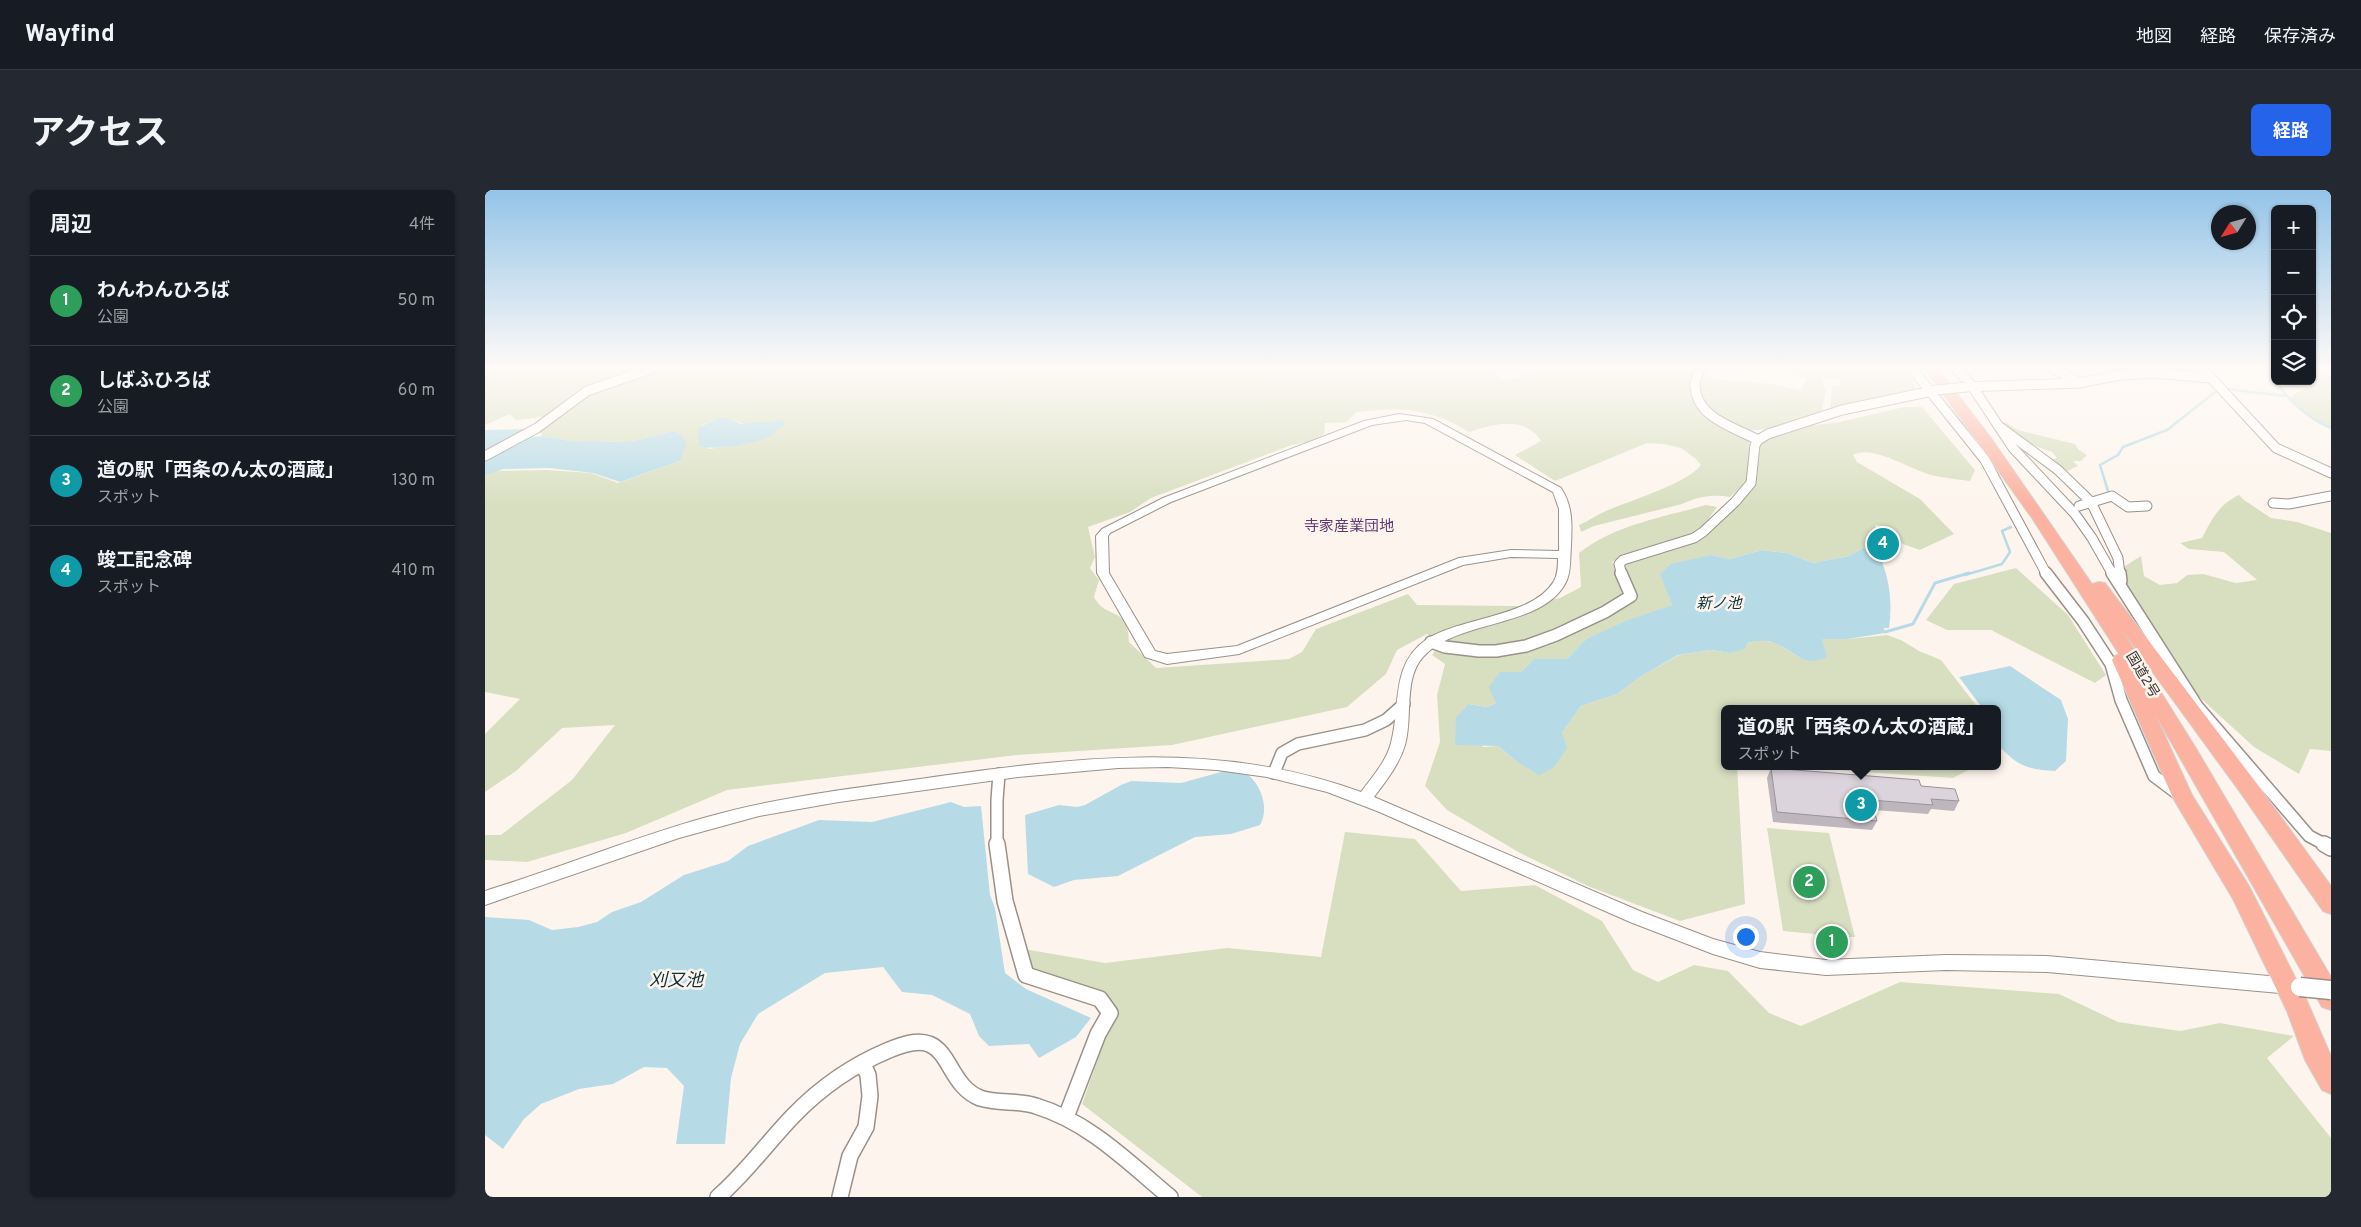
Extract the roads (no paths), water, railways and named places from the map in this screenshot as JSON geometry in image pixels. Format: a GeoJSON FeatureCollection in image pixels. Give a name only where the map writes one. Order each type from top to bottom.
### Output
{"type":"FeatureCollection","features":[{"type":"Feature","properties":{"kind":"highway","name":"国道2号"},"geometry":{"type":"LineString","coordinates":[[1964,413],[2040,517],[2139,670],[2331,999]]}},
{"type":"Feature","properties":{"kind":"highway"},"geometry":{"type":"LineString","coordinates":[[2040,517],[2088,573],[2157,663],[2331,904]]}},
{"type":"Feature","properties":{"kind":"highway"},"geometry":{"type":"LineString","coordinates":[[2059,546],[2124,666],[2183,798],[2241,893],[2293,986],[2314,1051],[2331,1081]]}},
{"type":"Feature","properties":{"kind":"street"},"geometry":{"type":"LineString","coordinates":[[485,456],[537,428],[559,413]]}},
{"type":"Feature","properties":{"kind":"street"},"geometry":{"type":"LineString","coordinates":[[1707,413],[1714,419],[1758,440]]}},
{"type":"Feature","properties":{"kind":"street"},"geometry":{"type":"LineString","coordinates":[[1431,642],[1438,646],[1478,652],[1511,651],[1543,641],[1625,602],[1631,596],[1619,564],[1628,557],[1686,541],[1703,532],[1750,484],[1755,472],[1753,450],[1758,440],[1775,431],[1832,413]]}},
{"type":"Feature","properties":{"kind":"street"},"geometry":{"type":"LineString","coordinates":[[1950,413],[1985,460],[2041,567],[2083,622],[2111,664],[2121,700],[2154,776],[2183,798]]}},
{"type":"Feature","properties":{"kind":"street"},"geometry":{"type":"LineString","coordinates":[[1987,413],[2013,448],[2075,514],[2197,706],[2309,836],[2331,848]]}},
{"type":"Feature","properties":{"kind":"street"},"geometry":{"type":"LineString","coordinates":[[2243,413],[2276,448],[2331,473]]}},
{"type":"Feature","properties":{"kind":"street"},"geometry":{"type":"LineString","coordinates":[[1364,799],[1389,765],[1398,746],[1406,680],[1410,666],[1418,654],[1431,642],[1457,630],[1519,610],[1545,598],[1555,590],[1561,581],[1564,556],[1566,508],[1557,490],[1429,421],[1405,417],[1374,421],[1167,500],[1106,531],[1102,536],[1103,573],[1150,654],[1158,658],[1167,659],[1239,650],[1459,562],[1480,557],[1527,552],[1564,556]]}},
{"type":"Feature","properties":{"kind":"street"},"geometry":{"type":"LineString","coordinates":[[1996,426],[2003,427],[2059,470],[2091,502],[2118,558],[2119,574],[2123,586],[2120,587]]}},
{"type":"Feature","properties":{"kind":"street"},"geometry":{"type":"LineString","coordinates":[[2079,506],[2112,496],[2120,505],[2127,508],[2147,506]]}},
{"type":"Feature","properties":{"kind":"street"},"geometry":{"type":"LineString","coordinates":[[2273,503],[2289,504],[2331,496]]}},
{"type":"Feature","properties":{"kind":"street"},"geometry":{"type":"LineString","coordinates":[[1274,773],[1282,753],[1298,744],[1365,730],[1386,720],[1403,704]]}},
{"type":"Feature","properties":{"kind":"street"},"geometry":{"type":"LineString","coordinates":[[485,898],[698,826],[751,812],[800,802],[1073,764],[1159,760],[1199,762],[1274,773],[1318,783],[1364,799],[1625,912],[1722,950],[1759,960],[1795,966],[1831,968],[1945,963],[2081,965],[2331,990]]}},
{"type":"Feature","properties":{"kind":"street"},"geometry":{"type":"LineString","coordinates":[[999,774],[995,826],[1001,891],[1015,946],[1026,975],[1099,999],[1110,1013],[1098,1034],[1066,1117]]}},
{"type":"Feature","properties":{"kind":"street"},"geometry":{"type":"LineString","coordinates":[[718,1197],[803,1105],[863,1064],[906,1042],[928,1043],[942,1054],[953,1076],[972,1093],[982,1098],[1037,1106],[1066,1117],[1086,1129],[1170,1197]]}},
{"type":"Feature","properties":{"kind":"street"},"geometry":{"type":"LineString","coordinates":[[840,1197],[850,1156],[866,1127],[871,1096],[868,1075],[863,1064]]}},
{"type":"Feature","properties":{"kind":"water"},"geometry":{"type":"Polygon","coordinates":[[[718,418],[729,418],[741,424],[784,420],[784,425],[772,435],[746,444],[715,448],[699,446],[698,428],[718,418]]]}},
{"type":"Feature","properties":{"kind":"water"},"geometry":{"type":"Polygon","coordinates":[[[528,429],[485,451],[485,430],[528,429]]]}},
{"type":"Feature","properties":{"kind":"water"},"geometry":{"type":"Polygon","coordinates":[[[673,431],[680,434],[687,442],[680,461],[620,482],[593,473],[549,468],[504,469],[485,475],[485,460],[523,438],[542,436],[571,441],[631,442],[673,431]]]}},
{"type":"Feature","properties":{"kind":"water","name":"新ノ池"},"geometry":{"type":"Polygon","coordinates":[[[1863,548],[1877,551],[1885,569],[1889,588],[1890,618],[1889,628],[1884,628],[1885,633],[1848,639],[1822,639],[1827,657],[1812,661],[1801,658],[1773,642],[1766,641],[1747,643],[1745,649],[1730,653],[1711,650],[1678,655],[1640,677],[1617,694],[1581,706],[1562,733],[1567,748],[1553,768],[1539,775],[1516,761],[1498,746],[1455,745],[1456,717],[1469,704],[1487,707],[1496,703],[1489,687],[1500,672],[1521,672],[1534,659],[1567,659],[1586,639],[1626,621],[1672,605],[1660,574],[1671,564],[1711,555],[1730,559],[1762,550],[1787,553],[1813,563],[1849,556],[1863,548]]]}},
{"type":"Feature","properties":{"kind":"water"},"geometry":{"type":"Polygon","coordinates":[[[2010,666],[2061,700],[2068,719],[2066,761],[2055,771],[2036,769],[2017,762],[2001,748],[2001,705],[1980,705],[1959,677],[2010,666]]]}},
{"type":"Feature","properties":{"kind":"water"},"geometry":{"type":"Polygon","coordinates":[[[1232,769],[1244,772],[1250,776],[1259,789],[1264,804],[1263,819],[1260,825],[1231,834],[1195,837],[1118,876],[1074,880],[1054,887],[1028,874],[1025,815],[1059,805],[1077,807],[1085,805],[1131,781],[1181,783],[1232,769]]]}},
{"type":"Feature","properties":{"kind":"water","name":"刈又池"},"geometry":{"type":"Polygon","coordinates":[[[951,802],[964,807],[981,806],[990,895],[995,908],[1005,973],[1026,989],[1091,1018],[1076,1037],[1039,1058],[1029,1044],[989,1046],[979,1036],[970,1014],[932,995],[902,992],[883,967],[825,973],[758,1014],[740,1044],[731,1078],[725,1144],[676,1144],[684,1086],[667,1068],[644,1067],[613,1084],[579,1089],[541,1104],[524,1119],[503,1149],[485,1135],[485,917],[529,920],[552,930],[578,927],[597,922],[612,912],[641,902],[684,875],[728,861],[748,846],[819,820],[872,822],[951,802]]]}},
{"type":"Feature","properties":{"kind":"waterway"},"geometry":{"type":"LineString","coordinates":[[2108,491],[2100,465],[2118,455],[2123,447],[2167,430],[2189,413]]}},
{"type":"Feature","properties":{"kind":"waterway"},"geometry":{"type":"LineString","coordinates":[[2305,413],[2331,428]]}},
{"type":"Feature","properties":{"kind":"waterway"},"geometry":{"type":"LineString","coordinates":[[1965,575],[2002,564],[2010,552],[2002,531],[2011,527]]}},
{"type":"Feature","properties":{"kind":"waterway"},"geometry":{"type":"LineString","coordinates":[[1885,632],[1913,624],[1935,583],[1969,573]]}},
{"type":"Feature","properties":{"kind":"place","name":"竣工記念碑"},"geometry":{"type":"Point","coordinates":[1883,544]}},
{"type":"Feature","properties":{"kind":"place","name":"道の駅「西条のん太の酒蔵」"},"geometry":{"type":"Point","coordinates":[1861,805]}},
{"type":"Feature","properties":{"kind":"place","name":"しばふひろば"},"geometry":{"type":"Point","coordinates":[1809,882]}},
{"type":"Feature","properties":{"kind":"place","name":"わんわんひろば"},"geometry":{"type":"Point","coordinates":[1832,942]}},
{"type":"Feature","properties":{"kind":"district","name":"寺家産業団地"},"geometry":{"type":"Point","coordinates":[1349,527]}}]}
